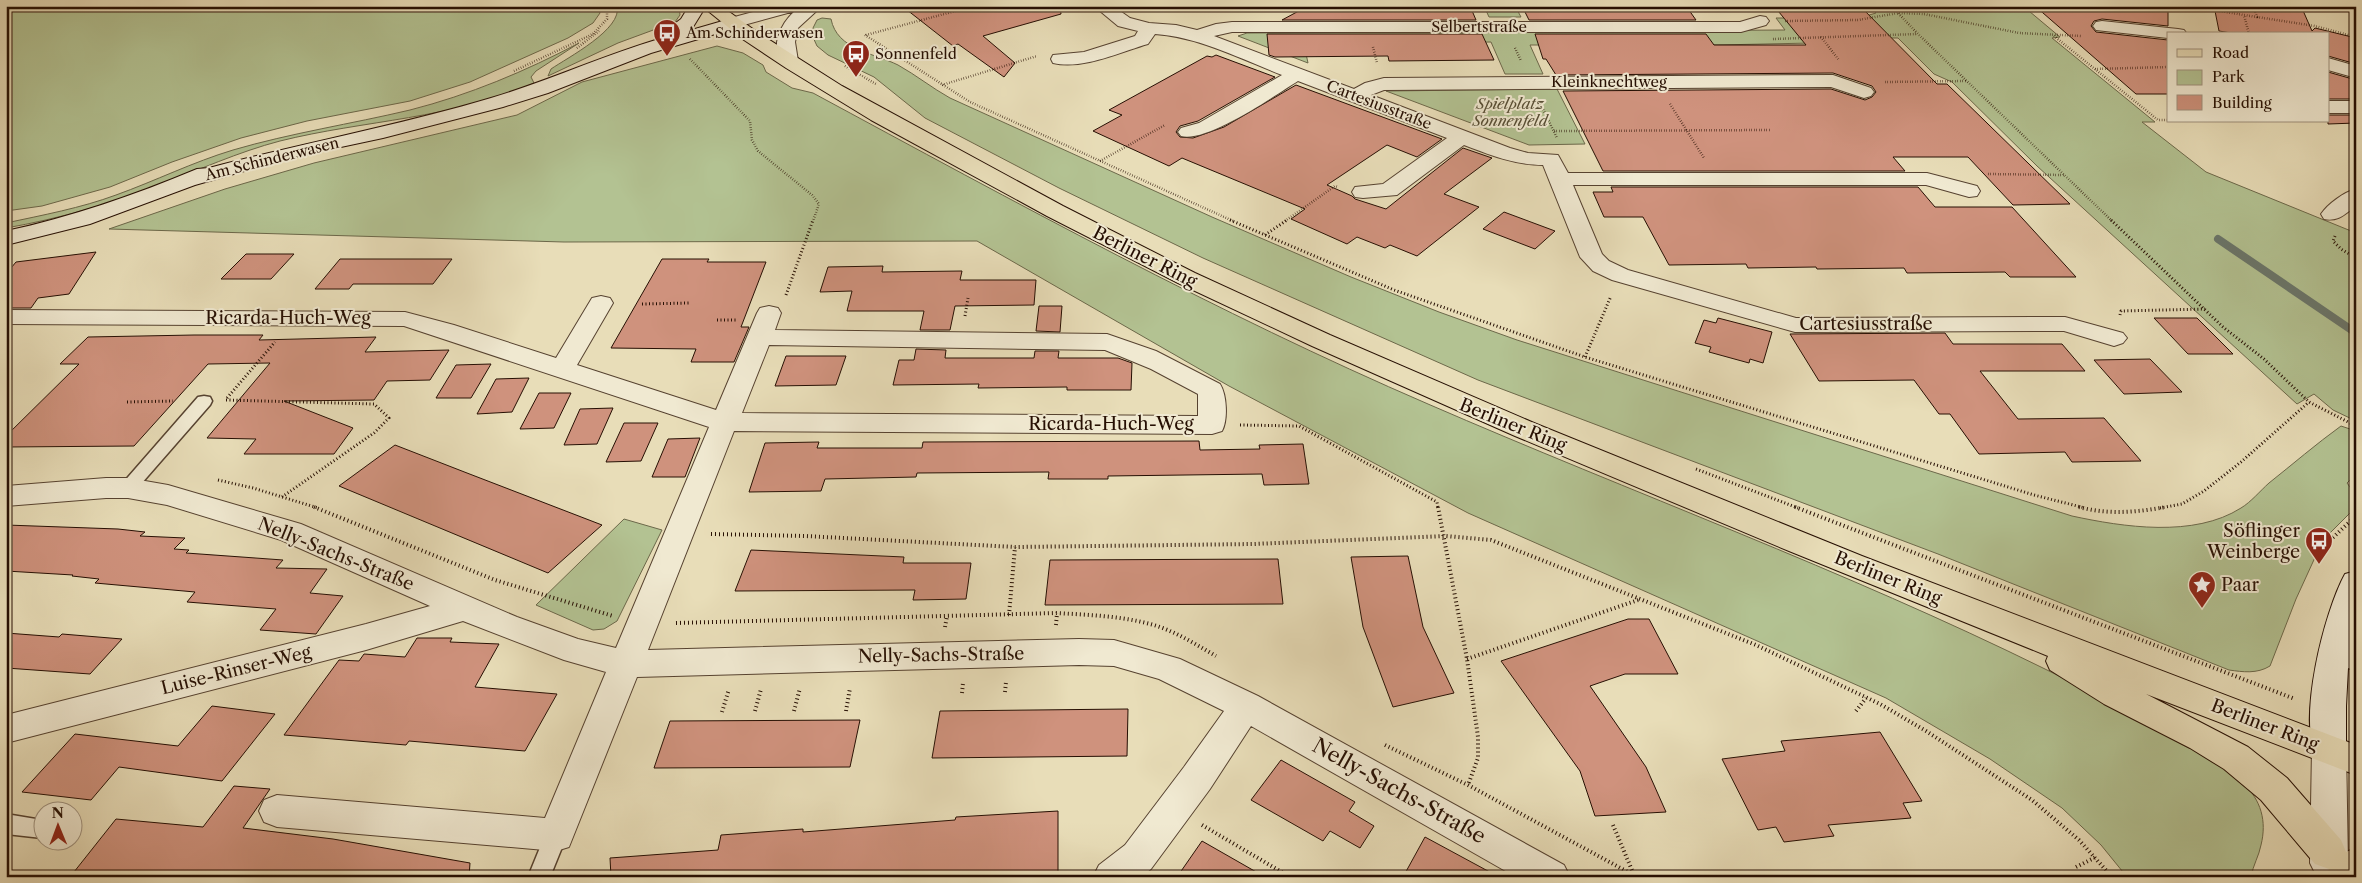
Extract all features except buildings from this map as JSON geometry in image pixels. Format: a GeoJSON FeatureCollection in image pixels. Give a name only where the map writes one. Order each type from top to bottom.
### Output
{"type":"FeatureCollection","features":[{"type":"Feature","properties":{"kind":"main road","name":"Berliner Ring"},"geometry":{"type":"LineString","coordinates":[[710,6],[789,61],[915,136],[1101,235],[1252,311],[1432,392],[2006,626],[2342,754]]}},
{"type":"Feature","properties":{"kind":"main road"},"geometry":{"type":"LineString","coordinates":[[2006,626],[2116,694],[2202,738],[2236,758],[2274,789],[2339,868]]}},
{"type":"Feature","properties":{"kind":"street"},"geometry":{"type":"LineString","coordinates":[[660,44],[687,23],[698,6]]}},
{"type":"Feature","properties":{"kind":"street"},"geometry":{"type":"LineString","coordinates":[[660,44],[795,6]]}},
{"type":"Feature","properties":{"kind":"street"},"geometry":{"type":"LineString","coordinates":[[789,61],[785,43],[788,29],[802,14],[814,6]]}},
{"type":"Feature","properties":{"kind":"street","name":"Cartesiusstraße"},"geometry":{"type":"LineString","coordinates":[[1102,6],[1124,22],[1149,28],[1176,30],[1198,36],[1503,153],[1528,159],[1551,159],[1592,257],[1601,266],[1620,275],[1795,325],[2065,324],[2114,338]]}},
{"type":"Feature","properties":{"kind":"street","name":"Selbertstraße"},"geometry":{"type":"LineString","coordinates":[[1198,36],[1216,29],[1232,28],[1742,27],[1760,21]]}},
{"type":"Feature","properties":{"kind":"street"},"geometry":{"type":"LineString","coordinates":[[2102,26],[2167,33]]}},
{"type":"Feature","properties":{"kind":"street"},"geometry":{"type":"LineString","coordinates":[[1060,59],[1085,57],[1142,40],[1149,28]]}},
{"type":"Feature","properties":{"kind":"street","name":"Am Schinderwasen"},"geometry":{"type":"LineString","coordinates":[[6,238],[99,214],[188,180],[291,152],[383,132],[505,100],[660,44]]}},
{"type":"Feature","properties":{"kind":"street"},"geometry":{"type":"LineString","coordinates":[[2330,65],[2356,72]]}},
{"type":"Feature","properties":{"kind":"street"},"geometry":{"type":"LineString","coordinates":[[1188,132],[1206,126],[1297,74]]}},
{"type":"Feature","properties":{"kind":"street","name":"Kleinknechtweg"},"geometry":{"type":"LineString","coordinates":[[1355,96],[1372,87],[1384,84],[1530,82],[1833,81],[1864,92]]}},
{"type":"Feature","properties":{"kind":"street"},"geometry":{"type":"LineString","coordinates":[[2330,107],[2356,107]]}},
{"type":"Feature","properties":{"kind":"street","name":"Cartesiusstraße"},"geometry":{"type":"LineString","coordinates":[[1363,192],[1389,190],[1462,137]]}},
{"type":"Feature","properties":{"kind":"street"},"geometry":{"type":"LineString","coordinates":[[1560,179],[1927,178],[1969,191]]}},
{"type":"Feature","properties":{"kind":"street"},"geometry":{"type":"LineString","coordinates":[[2334,224],[2356,195]]}},
{"type":"Feature","properties":{"kind":"street"},"geometry":{"type":"LineString","coordinates":[[562,369],[601,303]]}},
{"type":"Feature","properties":{"kind":"street"},"geometry":{"type":"LineString","coordinates":[[277,811],[556,835],[769,313]]}},
{"type":"Feature","properties":{"kind":"street","name":"Ricarda-Huch-Weg"},"geometry":{"type":"LineString","coordinates":[[6,317],[405,320],[446,330],[723,422],[1212,425],[1211,390],[1168,366],[1125,347],[1107,342],[760,337]]}},
{"type":"Feature","properties":{"kind":"street","name":"Nelly-Sachs-Straße"},"geometry":{"type":"LineString","coordinates":[[6,496],[52,490],[128,488],[168,495],[291,532],[506,626],[574,651],[626,664],[1114,653],[1168,668],[1246,706],[1551,877]]}},
{"type":"Feature","properties":{"kind":"street"},"geometry":{"type":"LineString","coordinates":[[2339,868],[2342,754],[2328,712],[2331,671],[2347,647],[2348,600],[2356,582]]}},
{"type":"Feature","properties":{"kind":"street","name":"Luise-Rinser-Weg"},"geometry":{"type":"LineString","coordinates":[[6,729],[375,634],[464,608]]}},
{"type":"Feature","properties":{"kind":"street"},"geometry":{"type":"LineString","coordinates":[[1112,877],[1138,857],[1246,706]]}},
{"type":"Feature","properties":{"kind":"lane"},"geometry":{"type":"LineString","coordinates":[[128,488],[204,401]]}},
{"type":"Feature","properties":{"kind":"lane"},"geometry":{"type":"LineString","coordinates":[[6,824],[32,828]]}},
{"type":"Feature","properties":{"kind":"lane"},"geometry":{"type":"LineString","coordinates":[[539,877],[556,835]]}},
{"type":"Feature","properties":{"kind":"path"},"geometry":{"type":"LineString","coordinates":[[607,6],[608,10]]}},
{"type":"Feature","properties":{"kind":"path"},"geometry":{"type":"LineString","coordinates":[[974,6],[865,35],[970,102],[1264,235],[1394,290],[1585,357],[2034,495],[2082,508],[2114,512],[2140,512],[2182,504],[2204,491],[2241,462],[2309,402]]}},
{"type":"Feature","properties":{"kind":"path"},"geometry":{"type":"LineString","coordinates":[[1898,6],[1898,13],[2223,327],[2264,359],[2309,402],[2356,426]]}},
{"type":"Feature","properties":{"kind":"path"},"geometry":{"type":"LineString","coordinates":[[2190,6],[2315,26],[2356,36]]}},
{"type":"Feature","properties":{"kind":"path"},"geometry":{"type":"LineString","coordinates":[[2253,6],[2257,17]]}},
{"type":"Feature","properties":{"kind":"path"},"geometry":{"type":"LineString","coordinates":[[2343,6],[2356,10]]}},
{"type":"Feature","properties":{"kind":"path"},"geometry":{"type":"LineString","coordinates":[[1760,21],[1858,20],[1898,13],[1924,14],[2019,33],[2083,36],[2102,26]]}},
{"type":"Feature","properties":{"kind":"path"},"geometry":{"type":"LineString","coordinates":[[2244,15],[2248,32]]}},
{"type":"Feature","properties":{"kind":"path"},"geometry":{"type":"LineString","coordinates":[[2053,35],[2158,120],[2167,120]]}},
{"type":"Feature","properties":{"kind":"path"},"geometry":{"type":"LineString","coordinates":[[1820,37],[1836,56]]}},
{"type":"Feature","properties":{"kind":"path"},"geometry":{"type":"LineString","coordinates":[[685,53],[750,121],[752,140],[758,151],[812,195],[819,204],[783,304],[769,313]]}},
{"type":"Feature","properties":{"kind":"path"},"geometry":{"type":"LineString","coordinates":[[1375,53],[1378,64]]}},
{"type":"Feature","properties":{"kind":"path"},"geometry":{"type":"LineString","coordinates":[[942,85],[1037,56],[1060,59]]}},
{"type":"Feature","properties":{"kind":"path"},"geometry":{"type":"LineString","coordinates":[[841,64],[879,86]]}},
{"type":"Feature","properties":{"kind":"path"},"geometry":{"type":"LineString","coordinates":[[2094,69],[2167,67]]}},
{"type":"Feature","properties":{"kind":"path"},"geometry":{"type":"LineString","coordinates":[[1864,92],[1873,82],[1966,80]]}},
{"type":"Feature","properties":{"kind":"path"},"geometry":{"type":"LineString","coordinates":[[1100,161],[1164,125],[1188,132]]}},
{"type":"Feature","properties":{"kind":"path"},"geometry":{"type":"LineString","coordinates":[[1554,131],[1771,130]]}},
{"type":"Feature","properties":{"kind":"path"},"geometry":{"type":"LineString","coordinates":[[1969,191],[1973,174],[2065,175]]}},
{"type":"Feature","properties":{"kind":"path"},"geometry":{"type":"LineString","coordinates":[[1264,235],[1335,186],[1363,192]]}},
{"type":"Feature","properties":{"kind":"path"},"geometry":{"type":"LineString","coordinates":[[2334,224],[2333,238],[2335,243],[2356,258]]}},
{"type":"Feature","properties":{"kind":"path"},"geometry":{"type":"LineString","coordinates":[[1585,357],[1620,275]]}},
{"type":"Feature","properties":{"kind":"path"},"geometry":{"type":"LineString","coordinates":[[642,304],[689,303]]}},
{"type":"Feature","properties":{"kind":"path"},"geometry":{"type":"LineString","coordinates":[[2114,338],[2121,311],[2206,309]]}},
{"type":"Feature","properties":{"kind":"path"},"geometry":{"type":"LineString","coordinates":[[220,407],[294,318]]}},
{"type":"Feature","properties":{"kind":"path"},"geometry":{"type":"LineString","coordinates":[[226,400],[374,404],[388,418],[374,433],[251,519]]}},
{"type":"Feature","properties":{"kind":"path"},"geometry":{"type":"LineString","coordinates":[[127,402],[204,401]]}},
{"type":"Feature","properties":{"kind":"path"},"geometry":{"type":"LineString","coordinates":[[1212,425],[1299,426],[1438,502],[1468,659],[1478,737],[1478,758],[1468,785],[1636,876]]}},
{"type":"Feature","properties":{"kind":"path"},"geometry":{"type":"LineString","coordinates":[[1693,467],[2328,712]]}},
{"type":"Feature","properties":{"kind":"path"},"geometry":{"type":"LineString","coordinates":[[212,479],[257,488],[283,496],[388,534],[480,574],[641,624],[1057,613]]}},
{"type":"Feature","properties":{"kind":"path"},"geometry":{"type":"LineString","coordinates":[[2327,543],[2356,516]]}},
{"type":"Feature","properties":{"kind":"path"},"geometry":{"type":"LineString","coordinates":[[680,534],[805,536],[1015,547],[1253,544],[1446,536],[1491,540],[1756,646],[1866,698],[1926,731],[2032,800],[2096,857],[2112,877]]}},
{"type":"Feature","properties":{"kind":"path"},"geometry":{"type":"LineString","coordinates":[[1009,615],[1015,547]]}},
{"type":"Feature","properties":{"kind":"path"},"geometry":{"type":"LineString","coordinates":[[1468,659],[1638,599]]}},
{"type":"Feature","properties":{"kind":"path"},"geometry":{"type":"LineString","coordinates":[[1856,711],[1866,698]]}},
{"type":"Feature","properties":{"kind":"path"},"geometry":{"type":"LineString","coordinates":[[1174,809],[1290,877]]}},
{"type":"Feature","properties":{"kind":"path"},"geometry":{"type":"LineString","coordinates":[[1613,825],[1636,876]]}},
{"type":"Feature","properties":{"kind":"path"},"geometry":{"type":"LineString","coordinates":[[2076,867],[2096,857]]}},
{"type":"Feature","properties":{"kind":"green space"},"geometry":{"type":"Polygon","coordinates":[[[6,6],[598,6],[600,13],[593,23],[568,38],[470,82],[410,101],[307,121],[241,138],[172,162],[110,187],[42,206],[6,211],[6,6]]]}},
{"type":"Feature","properties":{"kind":"green space"},"geometry":{"type":"Polygon","coordinates":[[[617,6],[679,6],[680,15],[675,22],[618,43],[548,76],[551,69],[603,33],[617,15],[617,6]]]}},
{"type":"Feature","properties":{"kind":"green space"},"geometry":{"type":"Polygon","coordinates":[[[1484,6],[1515,6],[1521,17],[1489,17],[1484,6]]]}},
{"type":"Feature","properties":{"kind":"green space"},"geometry":{"type":"Polygon","coordinates":[[[1870,6],[2023,6],[2060,37],[2052,38],[2155,122],[2142,122],[2206,172],[2356,233],[2353,241],[2356,247],[2356,421],[2333,410],[2314,394],[2297,404],[2037,166],[1952,82],[1934,74],[1898,38],[1829,38],[1812,43],[1717,45],[1530,45],[1543,74],[1505,74],[1491,42],[1392,43],[1303,40],[1308,63],[1238,36],[1247,33],[1785,30],[1776,18],[1859,18],[1876,13],[1870,6]]]}},
{"type":"Feature","properties":{"kind":"green space"},"geometry":{"type":"Polygon","coordinates":[[[822,18],[831,19],[841,38],[849,44],[898,65],[950,98],[1212,217],[1351,277],[1517,340],[2072,516],[2113,524],[2180,527],[2222,517],[2245,506],[2269,483],[2341,426],[2356,431],[2356,474],[2347,483],[2356,495],[2356,507],[2323,540],[2296,599],[2270,666],[2265,669],[2245,672],[2229,670],[1938,554],[1478,380],[1203,258],[1059,188],[925,118],[874,77],[828,55],[817,46],[812,35],[813,28],[817,20],[822,18]]]}},
{"type":"Feature","properties":{"kind":"green space"},"geometry":{"type":"Polygon","coordinates":[[[579,43],[536,71],[531,77],[534,83],[504,95],[441,112],[344,128],[264,145],[103,205],[6,228],[6,223],[103,200],[233,150],[410,110],[454,97],[518,73],[579,43]]]}},
{"type":"Feature","properties":{"kind":"green space"},"geometry":{"type":"Polygon","coordinates":[[[717,46],[743,53],[763,65],[766,72],[792,88],[813,93],[1117,255],[1349,369],[1505,437],[1893,598],[2045,669],[2173,733],[2221,765],[2243,783],[2254,796],[2263,819],[2263,836],[2251,877],[2127,877],[2101,845],[2062,808],[1990,759],[1886,698],[1468,513],[1229,386],[977,241],[564,242],[109,229],[225,189],[314,163],[517,115],[582,82],[717,46]]]}},
{"type":"Feature","properties":{"kind":"green space","name":"Spielplatz Sonnenfeld"},"geometry":{"type":"Polygon","coordinates":[[[1557,89],[1585,144],[1529,145],[1386,91],[1557,89]]]}},
{"type":"Feature","properties":{"kind":"green space"},"geometry":{"type":"Polygon","coordinates":[[[624,519],[662,530],[617,621],[604,629],[593,630],[536,605],[624,519]]]}},
{"type":"Feature","properties":{"kind":"waterway"},"geometry":{"type":"LineString","coordinates":[[2218,239],[2356,333]]}},
{"type":"Feature","properties":{"kind":"place","name":"Am Schinderwasen"},"geometry":{"type":"Point","coordinates":[667,57]}},
{"type":"Feature","properties":{"kind":"place","name":"Sonnenfeld"},"geometry":{"type":"Point","coordinates":[856,78]}},
{"type":"Feature","properties":{"kind":"place","name":"Söflinger Weinberge"},"geometry":{"type":"Point","coordinates":[2319,565]}},
{"type":"Feature","properties":{"kind":"place","name":"Paar"},"geometry":{"type":"Point","coordinates":[2202,609]}}]}
